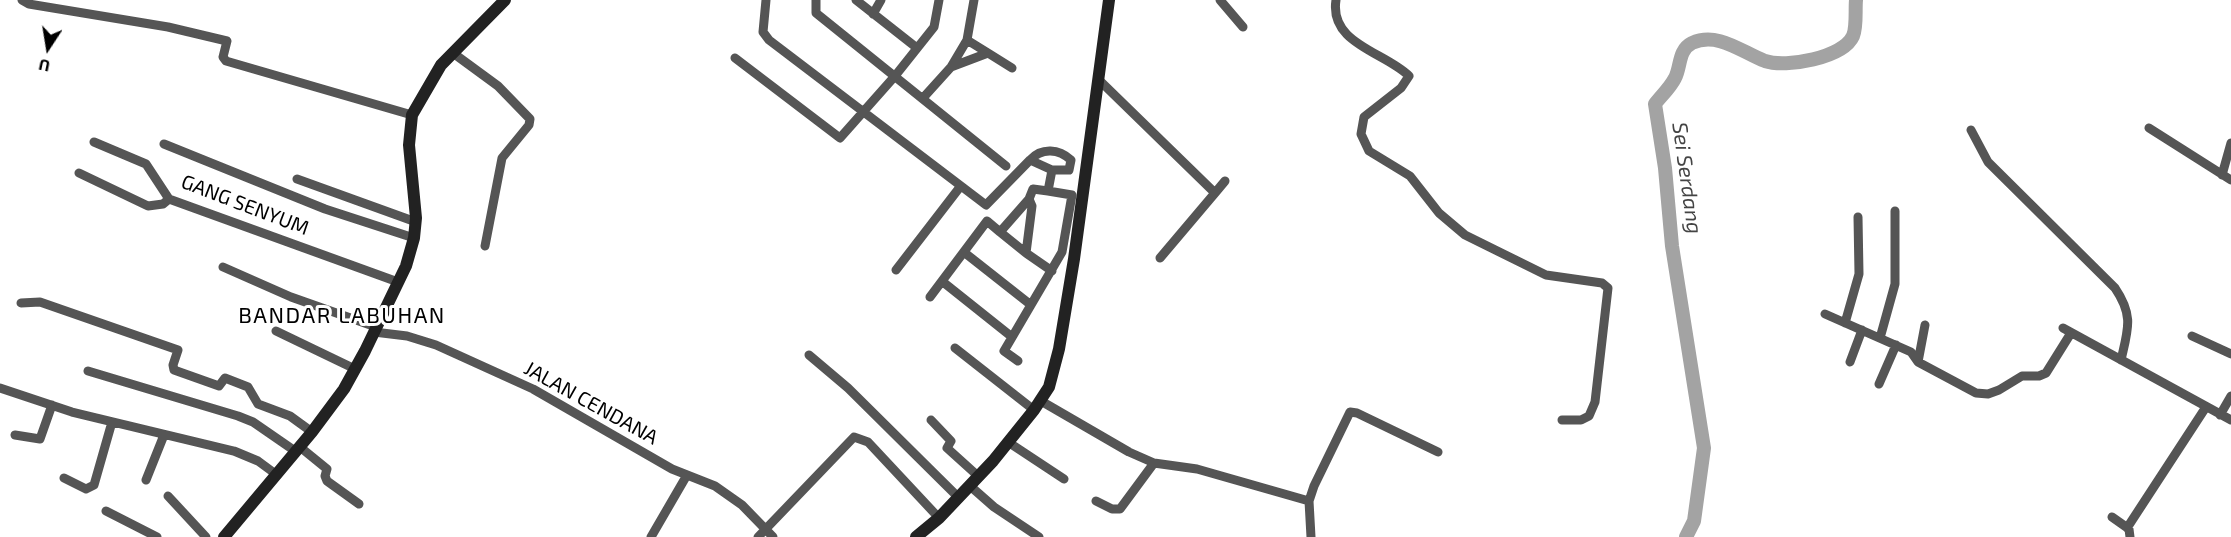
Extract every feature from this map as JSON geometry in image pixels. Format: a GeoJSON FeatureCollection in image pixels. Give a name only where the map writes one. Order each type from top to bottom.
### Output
{"type":"FeatureCollection","features":[{"type":"Feature","properties":{"kind":"main road"},"geometry":{"type":"LineString","coordinates":[[916,537],[939,518],[1008,442],[1037,406],[1053,375],[1059,349],[1109,0]]}},
{"type":"Feature","properties":{"kind":"main road"},"geometry":{"type":"LineString","coordinates":[[224,537],[312,432],[355,369],[399,282],[414,238],[416,222],[409,145],[412,115],[430,80],[503,1]]}},
{"type":"Feature","properties":{"kind":"street"},"geometry":{"type":"LineString","coordinates":[[21,0],[29,4],[168,27],[227,41],[223,57],[226,61],[412,115]]}},
{"type":"Feature","properties":{"kind":"street"},"geometry":{"type":"LineString","coordinates":[[63,10],[66,0]]}},
{"type":"Feature","properties":{"kind":"street"},"geometry":{"type":"LineString","coordinates":[[766,0],[763,32],[769,40],[986,205],[1030,160],[1045,151],[1065,155],[1070,165]]}},
{"type":"Feature","properties":{"kind":"street"},"geometry":{"type":"LineString","coordinates":[[816,0],[816,13],[1006,166]]}},
{"type":"Feature","properties":{"kind":"street"},"geometry":{"type":"LineString","coordinates":[[856,0],[917,48]]}},
{"type":"Feature","properties":{"kind":"street"},"geometry":{"type":"LineString","coordinates":[[873,14],[881,0]]}},
{"type":"Feature","properties":{"kind":"street"},"geometry":{"type":"LineString","coordinates":[[735,58],[840,138],[861,112],[896,76],[934,27],[939,0]]}},
{"type":"Feature","properties":{"kind":"street"},"geometry":{"type":"LineString","coordinates":[[923,98],[951,67],[967,40],[974,0]]}},
{"type":"Feature","properties":{"kind":"street"},"geometry":{"type":"LineString","coordinates":[[1220,0],[1243,27]]}},
{"type":"Feature","properties":{"kind":"street"},"geometry":{"type":"LineString","coordinates":[[1336,0],[1335,14],[1340,27],[1356,42],[1409,76],[1401,88],[1364,117],[1361,134],[1369,151],[1410,176],[1439,213],[1465,235],[1546,275],[1602,284],[1608,288],[1597,386],[1591,413],[1581,420],[1562,420]]}},
{"type":"Feature","properties":{"kind":"street"},"geometry":{"type":"LineString","coordinates":[[967,40],[1012,68]]}},
{"type":"Feature","properties":{"kind":"street"},"geometry":{"type":"LineString","coordinates":[[453,53],[498,86],[520,107],[530,121],[502,158],[486,246]]}},
{"type":"Feature","properties":{"kind":"street"},"geometry":{"type":"LineString","coordinates":[[951,67],[988,53]]}},
{"type":"Feature","properties":{"kind":"street"},"geometry":{"type":"LineString","coordinates":[[1098,79],[1215,194]]}},
{"type":"Feature","properties":{"kind":"street"},"geometry":{"type":"LineString","coordinates":[[2149,128],[2227,177],[2231,143]]}},
{"type":"Feature","properties":{"kind":"street"},"geometry":{"type":"LineString","coordinates":[[1971,130],[1988,162],[2120,294],[2128,309],[2129,322],[2121,360]]}},
{"type":"Feature","properties":{"kind":"street","name":"GANG SENYUM"},"geometry":{"type":"LineString","coordinates":[[94,142],[149,166],[169,199],[399,282]]}},
{"type":"Feature","properties":{"kind":"street"},"geometry":{"type":"LineString","coordinates":[[164,144],[325,209],[414,238]]}},
{"type":"Feature","properties":{"kind":"street"},"geometry":{"type":"LineString","coordinates":[[1030,160],[1052,170],[1070,165],[1086,168]]}},
{"type":"Feature","properties":{"kind":"street"},"geometry":{"type":"LineString","coordinates":[[1048,191],[1052,170]]}},
{"type":"Feature","properties":{"kind":"street"},"geometry":{"type":"LineString","coordinates":[[79,173],[148,206],[163,204],[169,199]]}},
{"type":"Feature","properties":{"kind":"street"},"geometry":{"type":"LineString","coordinates":[[297,179],[416,222]]}},
{"type":"Feature","properties":{"kind":"street"},"geometry":{"type":"LineString","coordinates":[[1160,258],[1225,182]]}},
{"type":"Feature","properties":{"kind":"street"},"geometry":{"type":"LineString","coordinates":[[896,270],[960,187]]}},
{"type":"Feature","properties":{"kind":"street"},"geometry":{"type":"LineString","coordinates":[[1000,232],[1029,199],[1033,189],[1072,195],[1062,252],[1004,351],[1018,361]]}},
{"type":"Feature","properties":{"kind":"street"},"geometry":{"type":"LineString","coordinates":[[1026,253],[1032,206],[1029,199]]}},
{"type":"Feature","properties":{"kind":"street"},"geometry":{"type":"LineString","coordinates":[[1880,338],[1895,284],[1895,211]]}},
{"type":"Feature","properties":{"kind":"street"},"geometry":{"type":"LineString","coordinates":[[1845,323],[1859,274],[1858,218]]}},
{"type":"Feature","properties":{"kind":"street"},"geometry":{"type":"LineString","coordinates":[[930,297],[987,221],[1052,271]]}},
{"type":"Feature","properties":{"kind":"street"},"geometry":{"type":"LineString","coordinates":[[964,253],[1031,305]]}},
{"type":"Feature","properties":{"kind":"street","name":"JALAN CENDANA"},"geometry":{"type":"LineString","coordinates":[[223,267],[291,297],[375,329],[421,340],[533,389],[687,475],[715,486],[742,505],[773,537]]}},
{"type":"Feature","properties":{"kind":"street"},"geometry":{"type":"LineString","coordinates":[[943,282],[1012,337]]}},
{"type":"Feature","properties":{"kind":"street"},"geometry":{"type":"LineString","coordinates":[[21,303],[40,302],[178,350],[173,365],[174,370],[219,386],[225,378],[248,387],[258,404],[290,416],[312,432]]}},
{"type":"Feature","properties":{"kind":"street"},"geometry":{"type":"LineString","coordinates":[[1825,314],[1911,352],[1918,362],[1976,393],[1988,394],[2022,376],[2039,376],[2046,373],[2067,330],[2231,420]]}},
{"type":"Feature","properties":{"kind":"street"},"geometry":{"type":"LineString","coordinates":[[1918,362],[1924,325]]}},
{"type":"Feature","properties":{"kind":"street"},"geometry":{"type":"LineString","coordinates":[[1850,362],[1862,330]]}},
{"type":"Feature","properties":{"kind":"street"},"geometry":{"type":"LineString","coordinates":[[276,331],[355,369]]}},
{"type":"Feature","properties":{"kind":"street"},"geometry":{"type":"LineString","coordinates":[[2193,336],[2231,354]]}},
{"type":"Feature","properties":{"kind":"street"},"geometry":{"type":"LineString","coordinates":[[1879,384],[1896,345]]}},
{"type":"Feature","properties":{"kind":"street"},"geometry":{"type":"LineString","coordinates":[[955,348],[1037,406],[1129,453],[1154,463],[1197,469],[1310,501]]}},
{"type":"Feature","properties":{"kind":"street"},"geometry":{"type":"LineString","coordinates":[[809,355],[848,388],[957,496]]}},
{"type":"Feature","properties":{"kind":"street"},"geometry":{"type":"LineString","coordinates":[[88,371],[253,422],[327,469],[325,476],[327,481],[359,504]]}},
{"type":"Feature","properties":{"kind":"street"},"geometry":{"type":"LineString","coordinates":[[0,388],[112,422],[234,451],[258,461],[277,475]]}},
{"type":"Feature","properties":{"kind":"street"},"geometry":{"type":"LineString","coordinates":[[2220,415],[2231,396]]}},
{"type":"Feature","properties":{"kind":"street"},"geometry":{"type":"LineString","coordinates":[[15,435],[40,439],[52,405]]}},
{"type":"Feature","properties":{"kind":"street"},"geometry":{"type":"LineString","coordinates":[[2112,517],[2129,532],[2206,407]]}},
{"type":"Feature","properties":{"kind":"street"},"geometry":{"type":"LineString","coordinates":[[1311,537],[1310,501],[1315,482],[1350,412],[1357,412],[1438,452]]}},
{"type":"Feature","properties":{"kind":"street"},"geometry":{"type":"LineString","coordinates":[[931,420],[950,440],[947,447],[994,507],[1039,537]]}},
{"type":"Feature","properties":{"kind":"street"},"geometry":{"type":"LineString","coordinates":[[64,478],[86,489],[94,485],[112,422]]}},
{"type":"Feature","properties":{"kind":"street"},"geometry":{"type":"LineString","coordinates":[[146,480],[164,435]]}},
{"type":"Feature","properties":{"kind":"street"},"geometry":{"type":"LineString","coordinates":[[758,537],[855,437],[868,442],[939,518]]}},
{"type":"Feature","properties":{"kind":"street"},"geometry":{"type":"LineString","coordinates":[[1008,442],[1064,479]]}},
{"type":"Feature","properties":{"kind":"street"},"geometry":{"type":"LineString","coordinates":[[1096,501],[1112,509],[1122,508],[1154,463]]}},
{"type":"Feature","properties":{"kind":"street"},"geometry":{"type":"LineString","coordinates":[[651,537],[687,475]]}},
{"type":"Feature","properties":{"kind":"street"},"geometry":{"type":"LineString","coordinates":[[168,496],[206,537]]}},
{"type":"Feature","properties":{"kind":"street"},"geometry":{"type":"LineString","coordinates":[[106,511],[157,537]]}},
{"type":"Feature","properties":{"kind":"waterway","name":"Sei Serdang"},"geometry":{"type":"LineString","coordinates":[[1686,537],[1694,521],[1704,448],[1672,246],[1665,168],[1655,104],[1673,82],[1682,54],[1692,43],[1702,40],[1721,41],[1774,63],[1813,59],[1838,50],[1853,36],[1856,0]]}},
{"type":"Feature","properties":{"kind":"district","name":"BANDAR LABUHAN"},"geometry":{"type":"Point","coordinates":[342,316]}}]}
